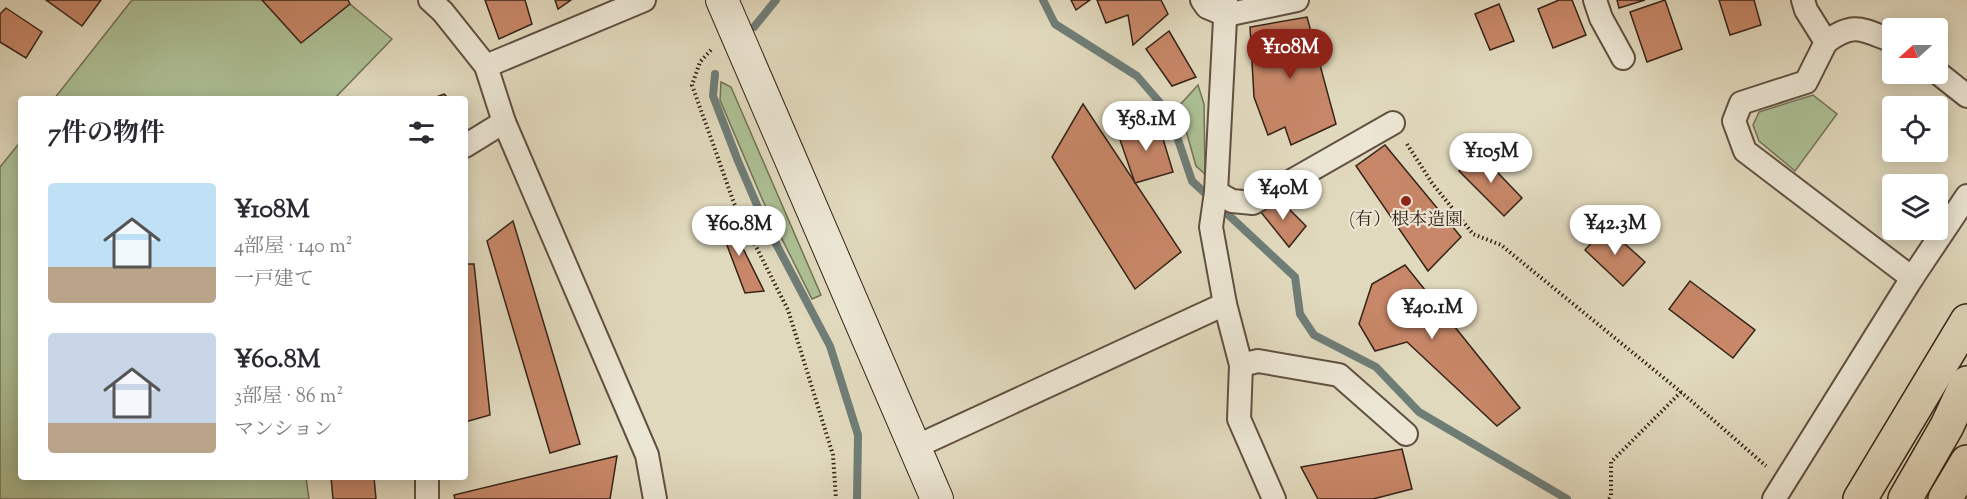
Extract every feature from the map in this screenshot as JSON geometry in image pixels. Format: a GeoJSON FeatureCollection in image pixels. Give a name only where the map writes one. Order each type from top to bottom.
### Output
{"type":"FeatureCollection","features":[{"type":"Feature","properties":{"kind":"highway"},"geometry":{"type":"LineString","coordinates":[[1860,499],[1967,321]]}},
{"type":"Feature","properties":{"kind":"highway"},"geometry":{"type":"LineString","coordinates":[[1905,499],[1947,426],[1967,383]]}},
{"type":"Feature","properties":{"kind":"highway"},"geometry":{"type":"LineString","coordinates":[[1946,499],[1967,462]]}},
{"type":"Feature","properties":{"kind":"street"},"geometry":{"type":"LineString","coordinates":[[430,0],[443,12],[486,66],[504,122],[647,456],[655,499]]}},
{"type":"Feature","properties":{"kind":"street"},"geometry":{"type":"LineString","coordinates":[[486,66],[644,0]]}},
{"type":"Feature","properties":{"kind":"street"},"geometry":{"type":"LineString","coordinates":[[1202,0],[1206,7],[1226,8],[1297,0]]}},
{"type":"Feature","properties":{"kind":"street"},"geometry":{"type":"LineString","coordinates":[[1595,0],[1601,18],[1623,58]]}},
{"type":"Feature","properties":{"kind":"street"},"geometry":{"type":"LineString","coordinates":[[1803,0],[1806,10],[1826,42]]}},
{"type":"Feature","properties":{"kind":"street"},"geometry":{"type":"LineString","coordinates":[[1226,8],[1216,194],[1211,221],[1225,304],[1240,365],[1239,419],[1274,499]]}},
{"type":"Feature","properties":{"kind":"street"},"geometry":{"type":"LineString","coordinates":[[727,14],[937,499]]}},
{"type":"Feature","properties":{"kind":"street"},"geometry":{"type":"LineString","coordinates":[[1882,37],[1855,28],[1838,33],[1826,42],[1806,82],[1741,103],[1734,121],[1745,152],[1912,278]]}},
{"type":"Feature","properties":{"kind":"street"},"geometry":{"type":"LineString","coordinates":[[1948,81],[1967,96]]}},
{"type":"Feature","properties":{"kind":"street"},"geometry":{"type":"LineString","coordinates":[[468,144],[504,122]]}},
{"type":"Feature","properties":{"kind":"street"},"geometry":{"type":"LineString","coordinates":[[1216,194],[1232,201],[1253,203],[1393,123]]}},
{"type":"Feature","properties":{"kind":"street"},"geometry":{"type":"LineString","coordinates":[[1779,490],[1967,195]]}},
{"type":"Feature","properties":{"kind":"street"},"geometry":{"type":"LineString","coordinates":[[913,448],[1225,304]]}},
{"type":"Feature","properties":{"kind":"street"},"geometry":{"type":"LineString","coordinates":[[1240,365],[1258,361],[1339,375],[1406,434]]}},
{"type":"Feature","properties":{"kind":"street"},"geometry":{"type":"LineString","coordinates":[[427,480],[427,499]]}},
{"type":"Feature","properties":{"kind":"path"},"geometry":{"type":"LineString","coordinates":[[727,14],[700,62],[692,86],[734,202],[788,310],[833,455],[836,499]]}},
{"type":"Feature","properties":{"kind":"path"},"geometry":{"type":"LineString","coordinates":[[1393,123],[1432,183],[1473,234],[1501,245],[1681,392],[1779,490]]}},
{"type":"Feature","properties":{"kind":"path"},"geometry":{"type":"LineString","coordinates":[[1609,499],[1611,496],[1611,462],[1681,392]]}},
{"type":"Feature","properties":{"kind":"green space"},"geometry":{"type":"Polygon","coordinates":[[[132,0],[345,0],[392,39],[337,96],[56,96],[132,0]]]}},
{"type":"Feature","properties":{"kind":"green space"},"geometry":{"type":"Polygon","coordinates":[[[721,82],[731,87],[821,295],[812,299],[763,201],[720,100],[721,82]]]}},
{"type":"Feature","properties":{"kind":"green space"},"geometry":{"type":"Polygon","coordinates":[[[1198,85],[1204,104],[1205,174],[1196,166],[1179,106],[1198,85]]]}},
{"type":"Feature","properties":{"kind":"green space"},"geometry":{"type":"Polygon","coordinates":[[[1813,95],[1837,114],[1795,171],[1759,141],[1753,125],[1759,112],[1813,95]]]}},
{"type":"Feature","properties":{"kind":"green space"},"geometry":{"type":"Polygon","coordinates":[[[18,145],[18,480],[306,480],[309,499],[0,499],[0,167],[18,145]]]}},
{"type":"Feature","properties":{"kind":"building"},"geometry":{"type":"Polygon","coordinates":[[[46,0],[101,0],[82,26],[46,0]]]}},
{"type":"Feature","properties":{"kind":"building"},"geometry":{"type":"Polygon","coordinates":[[[262,0],[348,0],[350,4],[301,43],[262,0]]]}},
{"type":"Feature","properties":{"kind":"building"},"geometry":{"type":"Polygon","coordinates":[[[485,0],[525,0],[532,24],[499,39],[485,0]]]}},
{"type":"Feature","properties":{"kind":"building"},"geometry":{"type":"Polygon","coordinates":[[[555,0],[571,0],[558,9],[555,0]]]}},
{"type":"Feature","properties":{"kind":"building"},"geometry":{"type":"Polygon","coordinates":[[[1071,0],[1090,0],[1076,10],[1071,0]]]}},
{"type":"Feature","properties":{"kind":"building"},"geometry":{"type":"Polygon","coordinates":[[[1097,0],[1161,0],[1168,14],[1133,45],[1128,15],[1106,23],[1097,0]]]}},
{"type":"Feature","properties":{"kind":"building"},"geometry":{"type":"Polygon","coordinates":[[[1559,0],[1572,0],[1586,35],[1553,48],[1538,9],[1559,0]]]}},
{"type":"Feature","properties":{"kind":"building"},"geometry":{"type":"Polygon","coordinates":[[[1617,0],[1645,0],[1619,8],[1617,0]]]}},
{"type":"Feature","properties":{"kind":"building"},"geometry":{"type":"Polygon","coordinates":[[[1665,0],[1682,49],[1647,62],[1630,12],[1665,0]]]}},
{"type":"Feature","properties":{"kind":"building"},"geometry":{"type":"Polygon","coordinates":[[[1719,0],[1754,0],[1761,25],[1730,35],[1719,0]]]}},
{"type":"Feature","properties":{"kind":"building"},"geometry":{"type":"Polygon","coordinates":[[[1499,4],[1514,41],[1490,50],[1475,14],[1499,4]]]}},
{"type":"Feature","properties":{"kind":"building"},"geometry":{"type":"Polygon","coordinates":[[[6,8],[42,32],[26,58],[0,42],[0,14],[6,8]]]}},
{"type":"Feature","properties":{"kind":"building"},"geometry":{"type":"Polygon","coordinates":[[[1307,17],[1336,124],[1291,145],[1285,127],[1268,135],[1254,97],[1250,27],[1307,17]]]}},
{"type":"Feature","properties":{"kind":"building"},"geometry":{"type":"Polygon","coordinates":[[[1169,31],[1196,77],[1172,86],[1146,49],[1169,31]]]}},
{"type":"Feature","properties":{"kind":"building"},"geometry":{"type":"Polygon","coordinates":[[[1083,104],[1181,252],[1135,289],[1052,157],[1083,104]]]}},
{"type":"Feature","properties":{"kind":"building"},"geometry":{"type":"Polygon","coordinates":[[[1157,119],[1173,172],[1135,183],[1118,134],[1157,119]]]}},
{"type":"Feature","properties":{"kind":"building","name":"(有）根本造園"},"geometry":{"type":"Polygon","coordinates":[[[1385,145],[1461,237],[1428,271],[1356,166],[1385,145]]]}},
{"type":"Feature","properties":{"kind":"building"},"geometry":{"type":"Polygon","coordinates":[[[1478,152],[1522,198],[1504,216],[1459,171],[1478,152]]]}},
{"type":"Feature","properties":{"kind":"building"},"geometry":{"type":"Polygon","coordinates":[[[1278,198],[1306,226],[1289,247],[1260,211],[1278,198]]]}},
{"type":"Feature","properties":{"kind":"building"},"geometry":{"type":"Polygon","coordinates":[[[725,212],[764,291],[745,293],[716,216],[725,212]]]}},
{"type":"Feature","properties":{"kind":"building"},"geometry":{"type":"Polygon","coordinates":[[[513,221],[580,444],[550,453],[487,241],[513,221]]]}},
{"type":"Feature","properties":{"kind":"building"},"geometry":{"type":"Polygon","coordinates":[[[1606,227],[1645,262],[1623,286],[1585,250],[1606,227]]]}},
{"type":"Feature","properties":{"kind":"building"},"geometry":{"type":"Polygon","coordinates":[[[468,264],[474,264],[490,415],[468,421],[468,264]]]}},
{"type":"Feature","properties":{"kind":"building"},"geometry":{"type":"Polygon","coordinates":[[[1405,265],[1520,408],[1497,426],[1407,342],[1375,351],[1359,324],[1372,284],[1405,265]]]}},
{"type":"Feature","properties":{"kind":"building"},"geometry":{"type":"Polygon","coordinates":[[[1690,281],[1755,330],[1733,358],[1669,309],[1690,281]]]}},
{"type":"Feature","properties":{"kind":"building"},"geometry":{"type":"Polygon","coordinates":[[[1402,449],[1412,489],[1373,499],[1318,499],[1301,467],[1402,449]]]}},
{"type":"Feature","properties":{"kind":"building"},"geometry":{"type":"Polygon","coordinates":[[[617,456],[610,499],[455,499],[454,495],[617,456]]]}},
{"type":"Feature","properties":{"kind":"building"},"geometry":{"type":"Polygon","coordinates":[[[331,480],[374,480],[376,499],[333,499],[331,480]]]}},
{"type":"Feature","properties":{"kind":"waterway"},"geometry":{"type":"LineString","coordinates":[[754,27],[776,0]]}},
{"type":"Feature","properties":{"kind":"waterway"},"geometry":{"type":"LineString","coordinates":[[1043,0],[1055,24],[1137,76],[1169,113],[1192,181],[1295,277],[1300,314],[1314,335],[1376,367],[1419,412],[1567,499]]}},
{"type":"Feature","properties":{"kind":"waterway"},"geometry":{"type":"LineString","coordinates":[[715,74],[713,96],[738,161],[763,219],[830,346],[858,435],[857,499]]}},
{"type":"Feature","properties":{"kind":"place","name":"(有）根本造園"},"geometry":{"type":"Point","coordinates":[1406,201]}}]}
